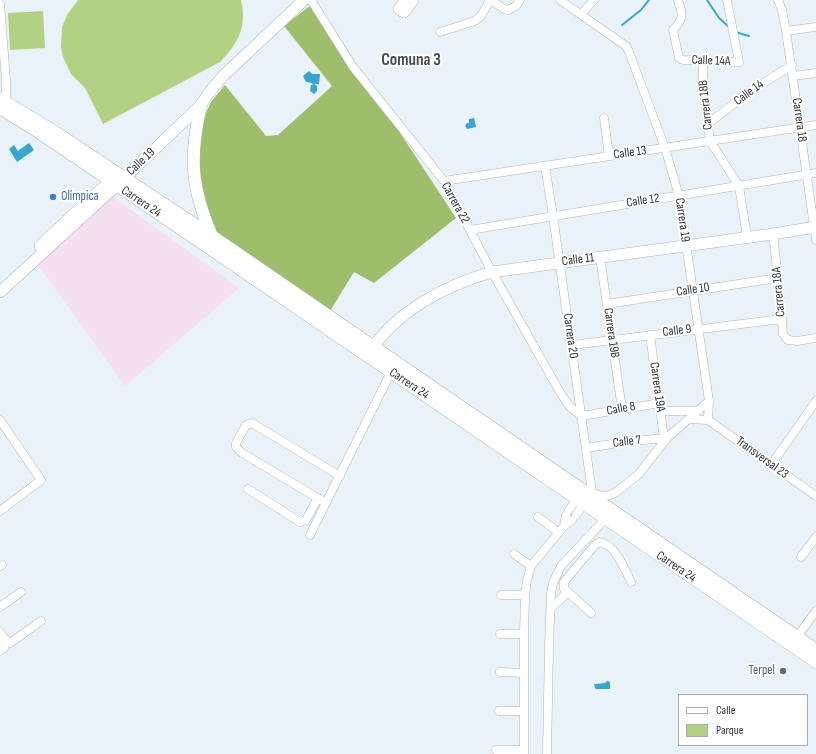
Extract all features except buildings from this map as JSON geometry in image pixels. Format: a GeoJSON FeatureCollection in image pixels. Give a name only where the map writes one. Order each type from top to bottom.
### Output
{"type":"FeatureCollection","features":[{"type":"Feature","properties":{"kind":"main road","name":"Carrera 24"},"geometry":{"type":"LineString","coordinates":[[2,103],[55,132],[117,180],[370,351],[388,357],[585,496],[609,515],[794,641],[816,662]]}},
{"type":"Feature","properties":{"kind":"main road"},"geometry":{"type":"LineString","coordinates":[[201,105],[195,131],[193,158],[195,185],[200,205],[212,236]]}},
{"type":"Feature","properties":{"kind":"main road","name":"Carrera 24"},"geometry":{"type":"LineString","coordinates":[[117,180],[212,236],[370,351],[391,372],[585,496]]}},
{"type":"Feature","properties":{"kind":"main road","name":"Carrera 24"},"geometry":{"type":"LineString","coordinates":[[794,641],[816,650]]}},
{"type":"Feature","properties":{"kind":"street","name":"Calle 19"},"geometry":{"type":"LineString","coordinates":[[156,143],[201,105],[223,76],[304,0]]}},
{"type":"Feature","properties":{"kind":"street","name":"Carrera 22"},"geometry":{"type":"LineString","coordinates":[[312,0],[353,67],[444,181],[492,272],[561,394],[570,407],[581,416]]}},
{"type":"Feature","properties":{"kind":"street"},"geometry":{"type":"LineString","coordinates":[[406,0],[399,8],[404,12],[413,0]]}},
{"type":"Feature","properties":{"kind":"street"},"geometry":{"type":"LineString","coordinates":[[440,32],[475,21],[481,16],[491,0],[508,10],[512,9],[518,3]]}},
{"type":"Feature","properties":{"kind":"street"},"geometry":{"type":"LineString","coordinates":[[560,0],[581,14],[594,0]]}},
{"type":"Feature","properties":{"kind":"street","name":"Calle 14A"},"geometry":{"type":"LineString","coordinates":[[678,0],[682,14],[679,23],[673,30],[678,57],[683,60],[739,62],[727,0]]}},
{"type":"Feature","properties":{"kind":"street","name":"Carrera 18"},"geometry":{"type":"LineString","coordinates":[[778,0],[782,10],[792,65],[816,240]]}},
{"type":"Feature","properties":{"kind":"street"},"geometry":{"type":"LineString","coordinates":[[0,4],[6,80],[2,103]]}},
{"type":"Feature","properties":{"kind":"street","name":"Carrera 19"},"geometry":{"type":"LineString","coordinates":[[581,14],[626,46],[665,148],[679,196],[709,401]]}},
{"type":"Feature","properties":{"kind":"street"},"geometry":{"type":"LineString","coordinates":[[786,31],[816,27]]}},
{"type":"Feature","properties":{"kind":"street","name":"Carrera 18B"},"geometry":{"type":"LineString","coordinates":[[703,60],[703,87],[710,141],[739,186],[747,237]]}},
{"type":"Feature","properties":{"kind":"street","name":"Calle 14"},"geometry":{"type":"LineString","coordinates":[[708,124],[746,94],[792,65]]}},
{"type":"Feature","properties":{"kind":"street"},"geometry":{"type":"LineString","coordinates":[[793,76],[816,73]]}},
{"type":"Feature","properties":{"kind":"street"},"geometry":{"type":"LineString","coordinates":[[0,87],[6,80]]}},
{"type":"Feature","properties":{"kind":"street","name":"Calle 19"},"geometry":{"type":"LineString","coordinates":[[0,292],[202,98],[208,94]]}},
{"type":"Feature","properties":{"kind":"street"},"geometry":{"type":"LineString","coordinates":[[604,118],[609,156]]}},
{"type":"Feature","properties":{"kind":"street","name":"Calle 13"},"geometry":{"type":"LineString","coordinates":[[444,181],[816,125]]}},
{"type":"Feature","properties":{"kind":"street","name":"Carrera 20"},"geometry":{"type":"LineString","coordinates":[[545,166],[554,216],[586,448],[585,496]]}},
{"type":"Feature","properties":{"kind":"street","name":"Calle 12"},"geometry":{"type":"LineString","coordinates":[[470,230],[816,173]]}},
{"type":"Feature","properties":{"kind":"street","name":"Calle 19"},"geometry":{"type":"LineString","coordinates":[[0,283],[80,208],[117,180]]}},
{"type":"Feature","properties":{"kind":"street","name":"Calle 11"},"geometry":{"type":"LineString","coordinates":[[370,351],[388,329],[412,308],[461,283],[492,272],[815,227]]}},
{"type":"Feature","properties":{"kind":"street","name":"Carrera 18A"},"geometry":{"type":"LineString","coordinates":[[773,234],[784,336],[788,340],[797,341],[816,338]]}},
{"type":"Feature","properties":{"kind":"street","name":"Carrera 19B"},"geometry":{"type":"LineString","coordinates":[[600,257],[622,409]]}},
{"type":"Feature","properties":{"kind":"street","name":"Calle 10"},"geometry":{"type":"LineString","coordinates":[[607,304],[778,278]]}},
{"type":"Feature","properties":{"kind":"street","name":"Calle 9"},"geometry":{"type":"LineString","coordinates":[[572,345],[782,318]]}},
{"type":"Feature","properties":{"kind":"street","name":"Carrera 19A"},"geometry":{"type":"LineString","coordinates":[[650,335],[666,438]]}},
{"type":"Feature","properties":{"kind":"street"},"geometry":{"type":"LineString","coordinates":[[310,535],[391,372],[388,357]]}},
{"type":"Feature","properties":{"kind":"street"},"geometry":{"type":"LineString","coordinates":[[496,750],[524,752],[525,595],[531,566],[564,526],[585,496],[602,496],[615,492],[638,475],[666,438],[709,401]]}},
{"type":"Feature","properties":{"kind":"street"},"geometry":{"type":"LineString","coordinates":[[689,419],[708,420],[709,401]]}},
{"type":"Feature","properties":{"kind":"street"},"geometry":{"type":"LineString","coordinates":[[771,465],[816,401]]}},
{"type":"Feature","properties":{"kind":"street","name":"Calle 8"},"geometry":{"type":"LineString","coordinates":[[581,416],[622,409],[660,407],[698,411]]}},
{"type":"Feature","properties":{"kind":"street"},"geometry":{"type":"LineString","coordinates":[[0,420],[41,480],[0,511]]}},
{"type":"Feature","properties":{"kind":"street","name":"Transversal 23"},"geometry":{"type":"LineString","coordinates":[[708,420],[816,496]]}},
{"type":"Feature","properties":{"kind":"street"},"geometry":{"type":"LineString","coordinates":[[326,503],[238,450],[236,443],[246,425],[252,423],[340,476]]}},
{"type":"Feature","properties":{"kind":"street","name":"Calle 7"},"geometry":{"type":"LineString","coordinates":[[586,448],[632,441],[666,438]]}},
{"type":"Feature","properties":{"kind":"street"},"geometry":{"type":"LineString","coordinates":[[248,489],[300,522],[306,520],[318,498]]}},
{"type":"Feature","properties":{"kind":"street"},"geometry":{"type":"LineString","coordinates":[[547,754],[553,582],[561,566],[609,515]]}},
{"type":"Feature","properties":{"kind":"street"},"geometry":{"type":"LineString","coordinates":[[538,517],[558,532]]}},
{"type":"Feature","properties":{"kind":"street"},"geometry":{"type":"LineString","coordinates":[[801,557],[816,537]]}},
{"type":"Feature","properties":{"kind":"street"},"geometry":{"type":"LineString","coordinates":[[591,613],[564,588],[564,582],[599,542],[607,545],[614,551],[631,582]]}},
{"type":"Feature","properties":{"kind":"street"},"geometry":{"type":"LineString","coordinates":[[514,554],[531,566]]}},
{"type":"Feature","properties":{"kind":"street"},"geometry":{"type":"LineString","coordinates":[[0,607],[21,592]]}},
{"type":"Feature","properties":{"kind":"street"},"geometry":{"type":"LineString","coordinates":[[551,608],[568,592]]}},
{"type":"Feature","properties":{"kind":"street"},"geometry":{"type":"LineString","coordinates":[[501,595],[525,595]]}},
{"type":"Feature","properties":{"kind":"street"},"geometry":{"type":"LineString","coordinates":[[794,641],[816,611]]}},
{"type":"Feature","properties":{"kind":"street"},"geometry":{"type":"LineString","coordinates":[[0,632],[6,642],[10,643],[41,620]]}},
{"type":"Feature","properties":{"kind":"street"},"geometry":{"type":"LineString","coordinates":[[500,634],[524,634]]}},
{"type":"Feature","properties":{"kind":"street"},"geometry":{"type":"LineString","coordinates":[[0,643],[4,648],[0,651]]}},
{"type":"Feature","properties":{"kind":"street"},"geometry":{"type":"LineString","coordinates":[[500,672],[524,673]]}},
{"type":"Feature","properties":{"kind":"street"},"geometry":{"type":"LineString","coordinates":[[499,711],[524,711]]}},
{"type":"Feature","properties":{"kind":"shaded area"},"geometry":{"type":"Polygon","coordinates":[[[112,196],[239,288],[125,386],[38,265],[112,196]]]}},
{"type":"Feature","properties":{"kind":"green space"},"geometry":{"type":"Polygon","coordinates":[[[78,0],[241,0],[243,10],[242,26],[237,41],[220,62],[103,124],[85,88],[71,74],[63,57],[61,47],[62,27],[67,15],[78,0]]]}},
{"type":"Feature","properties":{"kind":"green space"},"geometry":{"type":"Polygon","coordinates":[[[311,5],[391,119],[456,218],[374,283],[354,272],[330,311],[216,232],[203,203],[197,159],[199,129],[211,102],[225,85],[266,136],[278,135],[332,86],[284,26],[311,5]]]}},
{"type":"Feature","properties":{"kind":"green space"},"geometry":{"type":"Polygon","coordinates":[[[43,11],[45,48],[10,50],[8,13],[43,11]]]}},
{"type":"Feature","properties":{"kind":"water"},"geometry":{"type":"Polygon","coordinates":[[[309,71],[312,74],[320,74],[319,84],[315,84],[317,86],[317,91],[314,94],[310,91],[311,85],[313,85],[312,83],[306,82],[303,76],[309,71]]]}},
{"type":"Feature","properties":{"kind":"water"},"geometry":{"type":"Polygon","coordinates":[[[474,118],[476,127],[467,129],[465,126],[469,123],[469,119],[474,118]]]}},
{"type":"Feature","properties":{"kind":"water"},"geometry":{"type":"Polygon","coordinates":[[[29,143],[34,150],[17,162],[9,149],[14,145],[18,151],[29,143]]]}},
{"type":"Feature","properties":{"kind":"water"},"geometry":{"type":"Polygon","coordinates":[[[607,681],[610,682],[610,689],[595,688],[594,684],[605,683],[607,681]]]}},
{"type":"Feature","properties":{"kind":"waterway"},"geometry":{"type":"LineString","coordinates":[[622,25],[641,10],[649,0]]}},
{"type":"Feature","properties":{"kind":"waterway"},"geometry":{"type":"LineString","coordinates":[[707,0],[719,18],[729,27]]}},
{"type":"Feature","properties":{"kind":"waterway"},"geometry":{"type":"LineString","coordinates":[[735,32],[749,36]]}},
{"type":"Feature","properties":{"kind":"place","name":"Olímpica"},"geometry":{"type":"Point","coordinates":[53,197]}},
{"type":"Feature","properties":{"kind":"place","name":"Terpel"},"geometry":{"type":"Point","coordinates":[783,671]}},
{"type":"Feature","properties":{"kind":"district","name":"Comuna 3"},"geometry":{"type":"Point","coordinates":[411,61]}}]}
